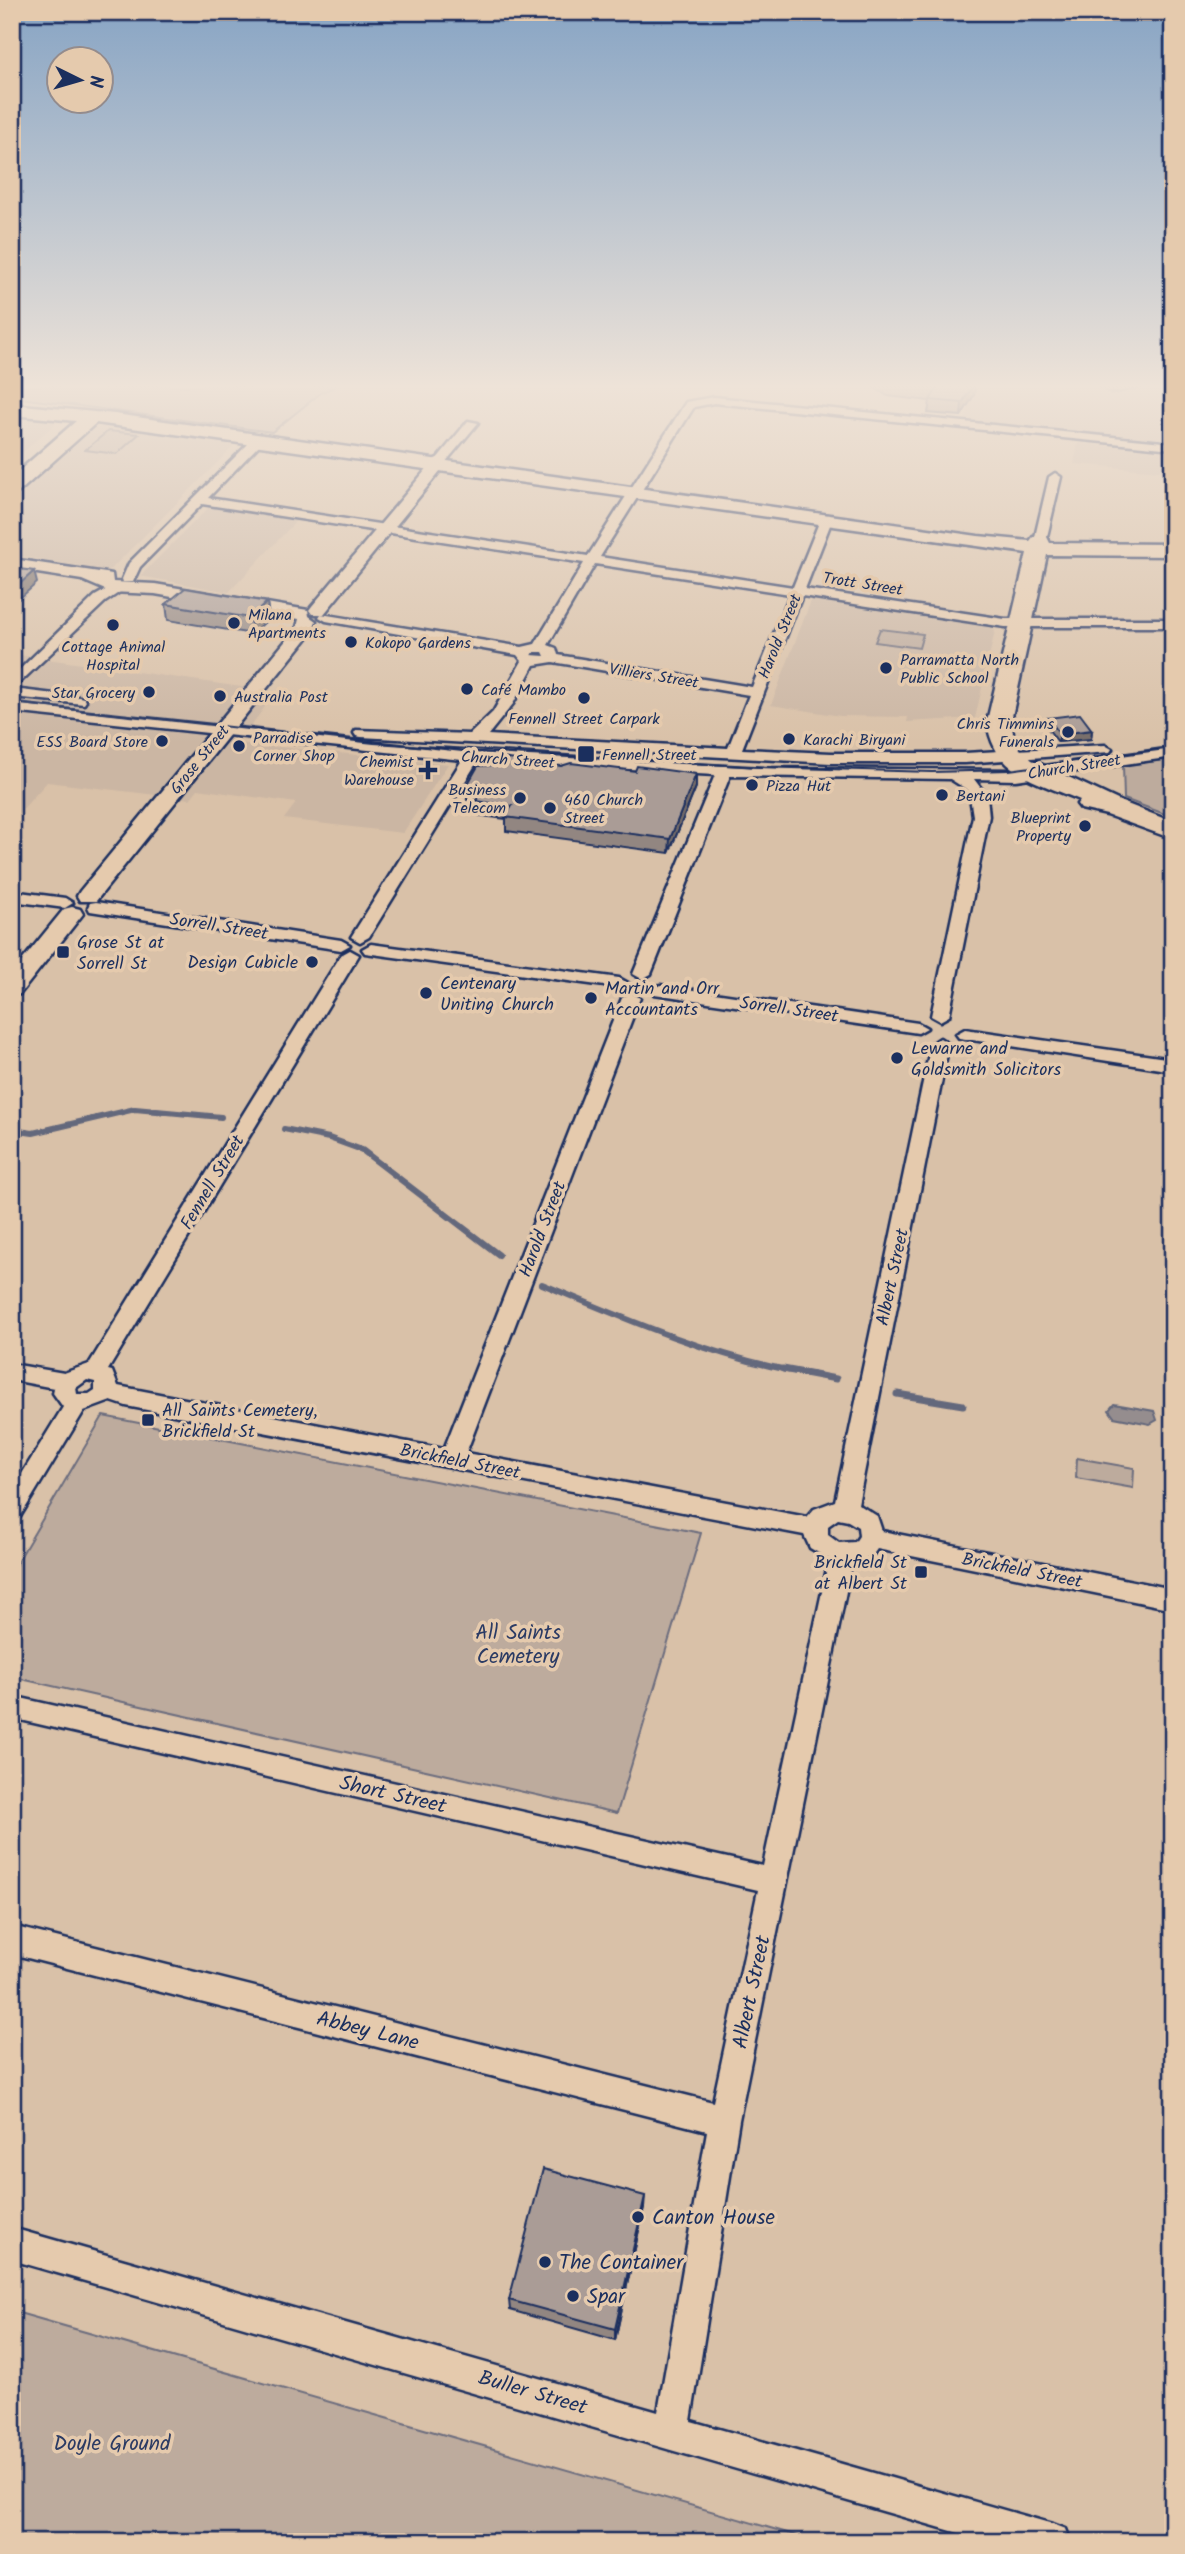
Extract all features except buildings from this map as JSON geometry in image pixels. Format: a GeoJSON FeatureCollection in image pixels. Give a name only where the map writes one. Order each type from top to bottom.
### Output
{"type":"FeatureCollection","features":[{"type":"Feature","properties":{"kind":"main road"},"geometry":{"type":"LineString","coordinates":[[727,505],[826,520],[1098,551],[1173,547]]}},
{"type":"Feature","properties":{"kind":"main road"},"geometry":{"type":"LineString","coordinates":[[742,505],[1040,544]]}},
{"type":"Feature","properties":{"kind":"main road"},"geometry":{"type":"LineString","coordinates":[[1040,544],[999,721],[1000,742],[1021,768],[1091,804],[1106,803],[1173,831]]}},
{"type":"Feature","properties":{"kind":"street"},"geometry":{"type":"LineString","coordinates":[[12,685],[194,505]]}},
{"type":"Feature","properties":{"kind":"street","name":"Trott Street"},"geometry":{"type":"LineString","coordinates":[[234,505],[1023,625],[1173,623]]}},
{"type":"Feature","properties":{"kind":"street","name":"Grose Street"},"geometry":{"type":"LineString","coordinates":[[92,902],[226,726],[405,505]]}},
{"type":"Feature","properties":{"kind":"street"},"geometry":{"type":"LineString","coordinates":[[474,738],[486,730],[498,714],[526,656],[539,648],[624,505]]}},
{"type":"Feature","properties":{"kind":"street"},"geometry":{"type":"LineString","coordinates":[[1040,544],[1049,505]]}},
{"type":"Feature","properties":{"kind":"street","name":"Harold Street"},"geometry":{"type":"LineString","coordinates":[[733,753],[826,520]]}},
{"type":"Feature","properties":{"kind":"street"},"geometry":{"type":"LineString","coordinates":[[12,564],[313,616],[544,661],[552,658],[551,651],[539,648]]}},
{"type":"Feature","properties":{"kind":"street","name":"Villiers Street"},"geometry":{"type":"LineString","coordinates":[[552,658],[757,692]]}},
{"type":"Feature","properties":{"kind":"street","name":"Church Street"},"geometry":{"type":"LineString","coordinates":[[12,693],[226,726],[472,757],[724,771],[954,776],[1104,762],[1173,752]]}},
{"type":"Feature","properties":{"kind":"street","name":"Church Street"},"geometry":{"type":"LineString","coordinates":[[12,708],[226,726],[1021,768],[1113,748],[1173,740]]}},
{"type":"Feature","properties":{"kind":"street"},"geometry":{"type":"LineString","coordinates":[[345,950],[365,953],[365,943],[472,757]]}},
{"type":"Feature","properties":{"kind":"street"},"geometry":{"type":"LineString","coordinates":[[1104,762],[1091,768],[1082,779],[1085,787],[1106,803]]}},
{"type":"Feature","properties":{"kind":"street"},"geometry":{"type":"LineString","coordinates":[[642,974],[724,771]]}},
{"type":"Feature","properties":{"kind":"street"},"geometry":{"type":"LineString","coordinates":[[940,1016],[981,816],[981,801],[976,788],[964,779],[954,776]]}},
{"type":"Feature","properties":{"kind":"street"},"geometry":{"type":"LineString","coordinates":[[12,896],[86,914],[92,902]]}},
{"type":"Feature","properties":{"kind":"street","name":"Sorrell Street"},"geometry":{"type":"LineString","coordinates":[[92,902],[345,950]]}},
{"type":"Feature","properties":{"kind":"street"},"geometry":{"type":"LineString","coordinates":[[12,989],[68,909]]}},
{"type":"Feature","properties":{"kind":"street"},"geometry":{"type":"LineString","coordinates":[[365,943],[625,991],[649,998],[660,990],[657,979],[642,974],[628,976],[625,991]]}},
{"type":"Feature","properties":{"kind":"street","name":"Fennell Street"},"geometry":{"type":"LineString","coordinates":[[101,1382],[345,950]]}},
{"type":"Feature","properties":{"kind":"street","name":"Sorrell Street"},"geometry":{"type":"LineString","coordinates":[[660,990],[918,1028]]}},
{"type":"Feature","properties":{"kind":"street","name":"Harold Street"},"geometry":{"type":"LineString","coordinates":[[452,1459],[625,991]]}},
{"type":"Feature","properties":{"kind":"street"},"geometry":{"type":"LineString","coordinates":[[940,1016],[961,1023],[965,1034],[956,1042],[940,1044],[926,1039],[918,1028],[924,1019],[940,1016]]}},
{"type":"Feature","properties":{"kind":"street"},"geometry":{"type":"LineString","coordinates":[[965,1034],[1173,1065]]}},
{"type":"Feature","properties":{"kind":"street","name":"Albert Street"},"geometry":{"type":"LineString","coordinates":[[845,1510],[940,1044]]}},
{"type":"Feature","properties":{"kind":"street"},"geometry":{"type":"LineString","coordinates":[[12,1372],[67,1382],[80,1374],[101,1382],[94,1401],[77,1404],[66,1398],[64,1393],[67,1382]]}},
{"type":"Feature","properties":{"kind":"street","name":"Brickfield Street"},"geometry":{"type":"LineString","coordinates":[[101,1382],[131,1399],[815,1528]]}},
{"type":"Feature","properties":{"kind":"street"},"geometry":{"type":"LineString","coordinates":[[12,1510],[77,1404]]}},
{"type":"Feature","properties":{"kind":"street"},"geometry":{"type":"LineString","coordinates":[[845,1510],[855,1512],[869,1524],[871,1538],[863,1549],[842,1554],[833,1552],[819,1542],[815,1528],[817,1521],[828,1512],[845,1510]]}},
{"type":"Feature","properties":{"kind":"street","name":"Brickfield Street"},"geometry":{"type":"LineString","coordinates":[[871,1538],[1173,1599]]}},
{"type":"Feature","properties":{"kind":"street","name":"Albert Street"},"geometry":{"type":"LineString","coordinates":[[672,2432],[724,2120],[842,1554]]}},
{"type":"Feature","properties":{"kind":"street","name":"Short Street"},"geometry":{"type":"LineString","coordinates":[[12,1707],[774,1881]]}},
{"type":"Feature","properties":{"kind":"street","name":"Abbey Lane"},"geometry":{"type":"LineString","coordinates":[[12,1940],[724,2120]]}},
{"type":"Feature","properties":{"kind":"street","name":"Buller Street"},"geometry":{"type":"LineString","coordinates":[[12,2244],[1053,2542]]}},
{"type":"Feature","properties":{"kind":"shaded area"},"geometry":{"type":"Polygon","coordinates":[[[12,505],[175,505],[109,571],[12,555],[12,505]]]}},
{"type":"Feature","properties":{"kind":"shaded area"},"geometry":{"type":"Polygon","coordinates":[[[211,505],[298,519],[229,592],[140,576],[211,505]]]}},
{"type":"Feature","properties":{"kind":"shaded area","name":"Parramatta North Public School"},"geometry":{"type":"Polygon","coordinates":[[[812,598],[987,625],[995,631],[975,718],[907,722],[908,717],[841,716],[771,705],[812,598]]]}},
{"type":"Feature","properties":{"kind":"shaded area"},"geometry":{"type":"Polygon","coordinates":[[[12,654],[276,692],[238,743],[448,764],[403,833],[284,819],[296,803],[198,789],[190,799],[47,782],[12,821],[12,654]]]}},
{"type":"Feature","properties":{"kind":"shaded area"},"geometry":{"type":"Polygon","coordinates":[[[1114,1404],[1154,1411],[1157,1420],[1150,1424],[1114,1417],[1109,1410],[1114,1404]]]}},
{"type":"Feature","properties":{"kind":"green space"},"geometry":{"type":"Polygon","coordinates":[[[880,629],[923,634],[919,648],[875,642],[880,629]]]}},
{"type":"Feature","properties":{"kind":"green space"},"geometry":{"type":"Polygon","coordinates":[[[1173,759],[1173,817],[1124,799],[1123,765],[1173,759]]]}},
{"type":"Feature","properties":{"kind":"green space","name":"All Saints Cemetery"},"geometry":{"type":"Polygon","coordinates":[[[103,1416],[701,1533],[617,1813],[12,1677],[12,1571],[103,1416]]]}},
{"type":"Feature","properties":{"kind":"green space"},"geometry":{"type":"Polygon","coordinates":[[[1077,1458],[1134,1468],[1133,1488],[1076,1478],[1077,1458]]]}},
{"type":"Feature","properties":{"kind":"green space","name":"Doyle Ground"},"geometry":{"type":"Polygon","coordinates":[[[12,2311],[819,2542],[12,2542],[12,2311]]]}},
{"type":"Feature","properties":{"kind":"waterway"},"geometry":{"type":"LineString","coordinates":[[12,1130],[33,1133],[135,1109],[221,1117]]}},
{"type":"Feature","properties":{"kind":"waterway"},"geometry":{"type":"LineString","coordinates":[[284,1129],[329,1138],[362,1150],[499,1255]]}},
{"type":"Feature","properties":{"kind":"waterway"},"geometry":{"type":"LineString","coordinates":[[542,1284],[696,1345],[792,1371]]}},
{"type":"Feature","properties":{"kind":"waterway"},"geometry":{"type":"LineString","coordinates":[[783,1369],[836,1379]]}},
{"type":"Feature","properties":{"kind":"waterway"},"geometry":{"type":"LineString","coordinates":[[897,1394],[963,1405]]}},
{"type":"Feature","properties":{"kind":"tram line"},"geometry":{"type":"LineString","coordinates":[[12,703],[374,743],[758,767],[932,772],[1009,770],[1173,748]]}},
{"type":"Feature","properties":{"kind":"place","name":"Milana Apartments"},"geometry":{"type":"Point","coordinates":[234,623]}},
{"type":"Feature","properties":{"kind":"place","name":"Cottage Animal Hospital"},"geometry":{"type":"Point","coordinates":[113,625]}},
{"type":"Feature","properties":{"kind":"place","name":"Kokopo Gardens"},"geometry":{"type":"Point","coordinates":[351,642]}},
{"type":"Feature","properties":{"kind":"place","name":"Parramatta North Public School"},"geometry":{"type":"Point","coordinates":[886,668]}},
{"type":"Feature","properties":{"kind":"place","name":"Café Mambo"},"geometry":{"type":"Point","coordinates":[467,689]}},
{"type":"Feature","properties":{"kind":"place","name":"Star Grocery"},"geometry":{"type":"Point","coordinates":[149,692]}},
{"type":"Feature","properties":{"kind":"place","name":"Australia Post"},"geometry":{"type":"Point","coordinates":[220,696]}},
{"type":"Feature","properties":{"kind":"place","name":"Fennell Street Carpark"},"geometry":{"type":"Point","coordinates":[584,698]}},
{"type":"Feature","properties":{"kind":"place","name":"Chris Timmins Funerals"},"geometry":{"type":"Point","coordinates":[1068,732]}},
{"type":"Feature","properties":{"kind":"place","name":"Karachi Biryani"},"geometry":{"type":"Point","coordinates":[789,739]}},
{"type":"Feature","properties":{"kind":"place","name":"ESS Board Store"},"geometry":{"type":"Point","coordinates":[162,741]}},
{"type":"Feature","properties":{"kind":"place","name":"Parradise Corner Shop"},"geometry":{"type":"Point","coordinates":[239,746]}},
{"type":"Feature","properties":{"kind":"place","name":"Fennell Street"},"geometry":{"type":"Point","coordinates":[586,754]}},
{"type":"Feature","properties":{"kind":"place","name":"Chemist Warehouse"},"geometry":{"type":"Point","coordinates":[428,770]}},
{"type":"Feature","properties":{"kind":"place","name":"Pizza Hut"},"geometry":{"type":"Point","coordinates":[752,785]}},
{"type":"Feature","properties":{"kind":"place","name":"Bertani"},"geometry":{"type":"Point","coordinates":[942,795]}},
{"type":"Feature","properties":{"kind":"place","name":"Business Telecom"},"geometry":{"type":"Point","coordinates":[520,798]}},
{"type":"Feature","properties":{"kind":"place","name":"460 Church Street"},"geometry":{"type":"Point","coordinates":[550,808]}},
{"type":"Feature","properties":{"kind":"place","name":"Blueprint Property"},"geometry":{"type":"Point","coordinates":[1085,826]}},
{"type":"Feature","properties":{"kind":"place","name":"Grose St at Sorrell St"},"geometry":{"type":"Point","coordinates":[63,952]}},
{"type":"Feature","properties":{"kind":"place","name":"Design Cubicle"},"geometry":{"type":"Point","coordinates":[312,962]}},
{"type":"Feature","properties":{"kind":"place","name":"Centenary Uniting Church"},"geometry":{"type":"Point","coordinates":[426,993]}},
{"type":"Feature","properties":{"kind":"place","name":"Martin and Orr Accountants"},"geometry":{"type":"Point","coordinates":[591,998]}},
{"type":"Feature","properties":{"kind":"place","name":"Lewarne and Goldsmith Solicitors"},"geometry":{"type":"Point","coordinates":[897,1058]}},
{"type":"Feature","properties":{"kind":"place","name":"All Saints Cemetery, Brickfield St"},"geometry":{"type":"Point","coordinates":[148,1420]}},
{"type":"Feature","properties":{"kind":"place","name":"Brickfield St at Albert St"},"geometry":{"type":"Point","coordinates":[921,1572]}},
{"type":"Feature","properties":{"kind":"place","name":"Canton House"},"geometry":{"type":"Point","coordinates":[638,2217]}},
{"type":"Feature","properties":{"kind":"place","name":"The Container"},"geometry":{"type":"Point","coordinates":[545,2262]}},
{"type":"Feature","properties":{"kind":"place","name":"Spar"},"geometry":{"type":"Point","coordinates":[573,2296]}}]}
